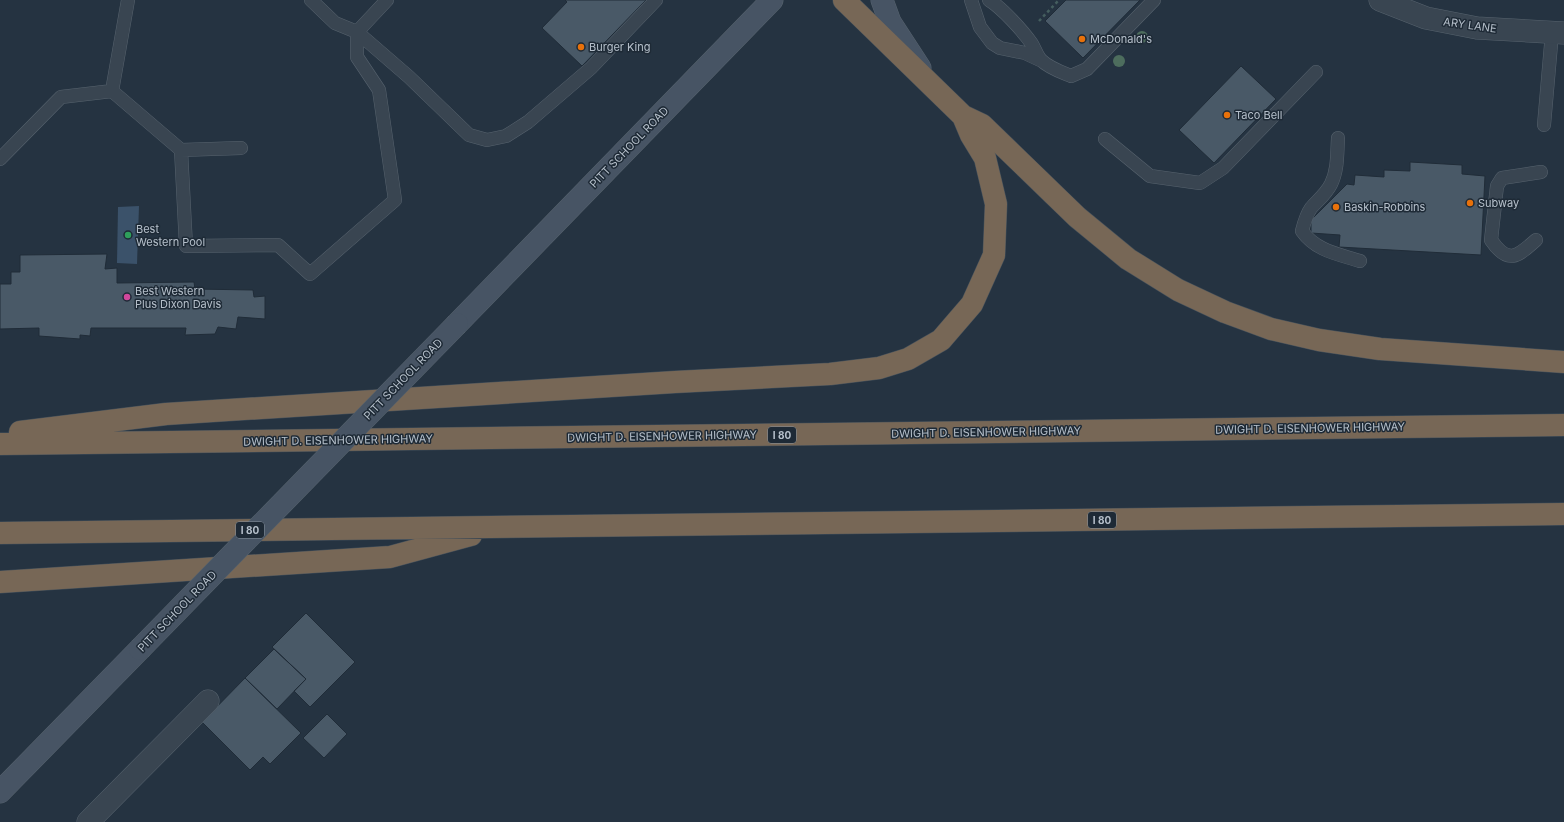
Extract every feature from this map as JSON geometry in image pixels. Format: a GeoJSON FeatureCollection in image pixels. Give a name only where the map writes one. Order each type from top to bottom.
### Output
{"type":"FeatureCollection","features":[{"type":"Feature","properties":{"kind":"highway"},"geometry":{"type":"LineString","coordinates":[[844,0],[963,116],[982,125],[1077,217],[1128,259],[1178,290],[1225,312],[1271,329],[1327,342],[1380,349],[1564,362]]}},
{"type":"Feature","properties":{"kind":"highway"},"geometry":{"type":"LineString","coordinates":[[0,434],[166,414],[474,396],[675,382],[830,374],[879,368],[908,359],[941,340],[972,304],[994,255],[996,204],[985,158],[971,135],[963,116]]}},
{"type":"Feature","properties":{"kind":"highway","name":"DWIGHT D. EISENHOWER HIGHWAY"},"geometry":{"type":"LineString","coordinates":[[0,444],[1564,425]]}},
{"type":"Feature","properties":{"kind":"highway","name":"I 80"},"geometry":{"type":"LineString","coordinates":[[0,533],[1564,514]]}},
{"type":"Feature","properties":{"kind":"highway"},"geometry":{"type":"LineString","coordinates":[[0,582],[390,558],[500,527]]}},
{"type":"Feature","properties":{"kind":"main road","name":"PITT SCHOOL ROAD"},"geometry":{"type":"LineString","coordinates":[[0,792],[772,0]]}},
{"type":"Feature","properties":{"kind":"main road"},"geometry":{"type":"LineString","coordinates":[[882,0],[890,22],[930,84]]}},
{"type":"Feature","properties":{"kind":"street","name":"ARY LANE"},"geometry":{"type":"LineString","coordinates":[[1380,0],[1426,18],[1455,24],[1477,28],[1558,33]]}},
{"type":"Feature","properties":{"kind":"street"},"geometry":{"type":"LineString","coordinates":[[88,822],[208,701]]}},
{"type":"Feature","properties":{"kind":"lane"},"geometry":{"type":"LineString","coordinates":[[112,91],[128,0]]}},
{"type":"Feature","properties":{"kind":"lane"},"geometry":{"type":"LineString","coordinates":[[311,0],[335,23],[357,32],[408,77],[469,135],[487,140],[506,136],[528,122],[591,68],[656,0]]}},
{"type":"Feature","properties":{"kind":"lane"},"geometry":{"type":"LineString","coordinates":[[181,150],[186,246],[278,245],[310,274],[395,200],[379,90],[357,57],[357,32],[387,0]]}},
{"type":"Feature","properties":{"kind":"lane"},"geometry":{"type":"LineString","coordinates":[[971,0],[980,28],[992,43],[1000,48],[1026,53],[1056,70],[1071,76],[1086,69],[1154,0]]}},
{"type":"Feature","properties":{"kind":"lane"},"geometry":{"type":"LineString","coordinates":[[989,0],[996,4],[1024,33],[1034,46],[1040,60]]}},
{"type":"Feature","properties":{"kind":"lane"},"geometry":{"type":"LineString","coordinates":[[1544,125],[1558,33]]}},
{"type":"Feature","properties":{"kind":"lane"},"geometry":{"type":"LineString","coordinates":[[1105,139],[1150,176],[1200,183],[1224,168],[1316,72]]}},
{"type":"Feature","properties":{"kind":"lane"},"geometry":{"type":"LineString","coordinates":[[0,159],[61,97],[112,91],[181,150],[241,148]]}},
{"type":"Feature","properties":{"kind":"lane"},"geometry":{"type":"LineString","coordinates":[[1338,138],[1336,172],[1331,185],[1323,197],[1311,209],[1305,220],[1302,231],[1308,240],[1325,250],[1360,261]]}},
{"type":"Feature","properties":{"kind":"lane"},"geometry":{"type":"LineString","coordinates":[[1536,240],[1520,254],[1507,256],[1498,251],[1491,240],[1496,186],[1502,178],[1541,172]]}},
{"type":"Feature","properties":{"kind":"path"},"geometry":{"type":"LineString","coordinates":[[1038,21],[1060,0]]}},
{"type":"Feature","properties":{"kind":"water","name":"Best Western Pool"},"geometry":{"type":"Polygon","coordinates":[[[139,206],[137,264],[117,263],[118,207],[139,206]]]}},
{"type":"Feature","properties":{"kind":"building","name":"Burger King"},"geometry":{"type":"Polygon","coordinates":[[[565,0],[646,0],[582,66],[542,28],[567,2],[565,0]]]}},
{"type":"Feature","properties":{"kind":"building","name":"McDonald's"},"geometry":{"type":"Polygon","coordinates":[[[1066,0],[1140,0],[1083,58],[1045,21],[1066,0]]]}},
{"type":"Feature","properties":{"kind":"building","name":"Taco Bell"},"geometry":{"type":"Polygon","coordinates":[[[1241,66],[1276,99],[1214,163],[1179,130],[1241,66]]]}},
{"type":"Feature","properties":{"kind":"building"},"geometry":{"type":"Polygon","coordinates":[[[1410,162],[1462,165],[1462,174],[1485,176],[1481,255],[1339,247],[1340,235],[1311,233],[1311,220],[1347,184],[1354,185],[1355,175],[1384,177],[1384,170],[1410,171],[1410,162]]]}},
{"type":"Feature","properties":{"kind":"building","name":"Best Western Plus Dixon Davis"},"geometry":{"type":"Polygon","coordinates":[[[107,254],[105,269],[117,268],[117,283],[194,282],[195,289],[253,290],[254,297],[265,296],[265,319],[238,317],[236,329],[218,327],[215,334],[185,335],[186,328],[91,328],[90,336],[80,335],[80,339],[39,336],[39,328],[0,329],[0,284],[11,284],[11,272],[20,272],[20,255],[107,254]]]}},
{"type":"Feature","properties":{"kind":"building"},"geometry":{"type":"Polygon","coordinates":[[[306,613],[355,662],[310,707],[294,691],[306,679],[272,647],[306,613]]]}},
{"type":"Feature","properties":{"kind":"building"},"geometry":{"type":"Polygon","coordinates":[[[274,649],[306,679],[277,709],[245,678],[274,649]]]}},
{"type":"Feature","properties":{"kind":"building"},"geometry":{"type":"Polygon","coordinates":[[[245,678],[301,733],[270,764],[263,757],[250,770],[202,722],[245,678]]]}},
{"type":"Feature","properties":{"kind":"building"},"geometry":{"type":"Polygon","coordinates":[[[327,714],[347,734],[324,758],[303,738],[327,714]]]}},
{"type":"Feature","properties":{"kind":"place","name":"McDonald's"},"geometry":{"type":"Point","coordinates":[1082,39]}},
{"type":"Feature","properties":{"kind":"place","name":"Burger King"},"geometry":{"type":"Point","coordinates":[581,47]}},
{"type":"Feature","properties":{"kind":"place","name":"Taco Bell"},"geometry":{"type":"Point","coordinates":[1227,115]}},
{"type":"Feature","properties":{"kind":"place","name":"Subway"},"geometry":{"type":"Point","coordinates":[1470,203]}},
{"type":"Feature","properties":{"kind":"place","name":"Baskin-Robbins"},"geometry":{"type":"Point","coordinates":[1336,207]}},
{"type":"Feature","properties":{"kind":"place","name":"Best Western Pool"},"geometry":{"type":"Point","coordinates":[128,235]}},
{"type":"Feature","properties":{"kind":"place","name":"Best Western Plus Dixon Davis"},"geometry":{"type":"Point","coordinates":[127,297]}}]}
